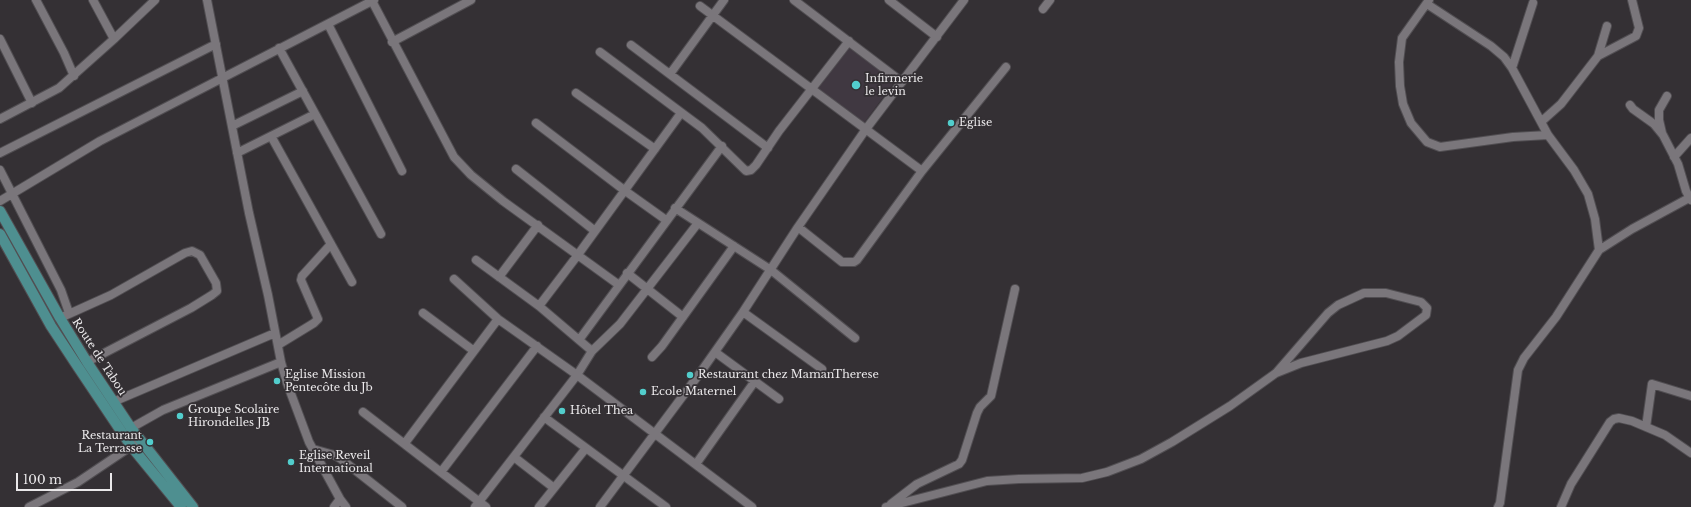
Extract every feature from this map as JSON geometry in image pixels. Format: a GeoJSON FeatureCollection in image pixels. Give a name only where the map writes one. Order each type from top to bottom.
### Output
{"type":"FeatureCollection","features":[{"type":"Feature","properties":{"kind":"main road","name":"Route de Tabou"},"geometry":{"type":"LineString","coordinates":[[0,210],[60,318],[87,362],[131,428],[193,507]]}},
{"type":"Feature","properties":{"kind":"main road","name":"Route de Tabou"},"geometry":{"type":"LineString","coordinates":[[0,234],[51,326],[131,446],[181,507]]}},
{"type":"Feature","properties":{"kind":"street"},"geometry":{"type":"LineString","coordinates":[[36,0],[64,53],[74,76]]}},
{"type":"Feature","properties":{"kind":"street"},"geometry":{"type":"LineString","coordinates":[[93,0],[114,39]]}},
{"type":"Feature","properties":{"kind":"street"},"geometry":{"type":"LineString","coordinates":[[0,119],[59,88],[74,76],[155,0]]}},
{"type":"Feature","properties":{"kind":"street"},"geometry":{"type":"LineString","coordinates":[[207,0],[237,153],[281,362],[309,442],[340,499],[346,507]]}},
{"type":"Feature","properties":{"kind":"street"},"geometry":{"type":"LineString","coordinates":[[392,42],[471,0]]}},
{"type":"Feature","properties":{"kind":"street"},"geometry":{"type":"LineString","coordinates":[[670,74],[714,16],[724,0]]}},
{"type":"Feature","properties":{"kind":"street"},"geometry":{"type":"LineString","coordinates":[[794,0],[805,3],[849,41],[902,82]]}},
{"type":"Feature","properties":{"kind":"street"},"geometry":{"type":"LineString","coordinates":[[889,0],[937,37]]}},
{"type":"Feature","properties":{"kind":"street"},"geometry":{"type":"LineString","coordinates":[[600,507],[715,352],[771,270],[798,227],[866,129],[964,0]]}},
{"type":"Feature","properties":{"kind":"street"},"geometry":{"type":"LineString","coordinates":[[1043,9],[1050,0]]}},
{"type":"Feature","properties":{"kind":"street"},"geometry":{"type":"LineString","coordinates":[[1598,56],[1636,36],[1639,28],[1632,0]]}},
{"type":"Feature","properties":{"kind":"street"},"geometry":{"type":"LineString","coordinates":[[0,201],[100,141],[222,77],[373,1],[392,42],[454,157],[471,175],[503,201],[619,285]]}},
{"type":"Feature","properties":{"kind":"street"},"geometry":{"type":"LineString","coordinates":[[1512,68],[1532,1]]}},
{"type":"Feature","properties":{"kind":"street"},"geometry":{"type":"LineString","coordinates":[[1548,135],[1513,136],[1440,147],[1427,142],[1411,123],[1403,104],[1400,86],[1399,62],[1402,38],[1428,2],[1491,46],[1504,57],[1512,68],[1542,121],[1548,135],[1574,170],[1588,194],[1595,219],[1599,250]]}},
{"type":"Feature","properties":{"kind":"street"},"geometry":{"type":"LineString","coordinates":[[700,6],[811,90],[922,171]]}},
{"type":"Feature","properties":{"kind":"street"},"geometry":{"type":"LineString","coordinates":[[328,24],[402,171]]}},
{"type":"Feature","properties":{"kind":"street"},"geometry":{"type":"LineString","coordinates":[[1542,121],[1576,87],[1582,76],[1598,56],[1607,26]]}},
{"type":"Feature","properties":{"kind":"street"},"geometry":{"type":"LineString","coordinates":[[0,39],[32,103]]}},
{"type":"Feature","properties":{"kind":"street"},"geometry":{"type":"LineString","coordinates":[[600,52],[681,114],[702,128],[746,171],[751,170],[756,165],[849,41]]}},
{"type":"Feature","properties":{"kind":"street"},"geometry":{"type":"LineString","coordinates":[[0,153],[216,44]]}},
{"type":"Feature","properties":{"kind":"street"},"geometry":{"type":"LineString","coordinates":[[631,45],[768,148]]}},
{"type":"Feature","properties":{"kind":"street"},"geometry":{"type":"LineString","coordinates":[[279,48],[381,234]]}},
{"type":"Feature","properties":{"kind":"street"},"geometry":{"type":"LineString","coordinates":[[798,227],[842,262],[854,262],[857,260],[922,171],[1006,67]]}},
{"type":"Feature","properties":{"kind":"street"},"geometry":{"type":"LineString","coordinates":[[232,126],[302,91]]}},
{"type":"Feature","properties":{"kind":"street"},"geometry":{"type":"LineString","coordinates":[[576,93],[654,149]]}},
{"type":"Feature","properties":{"kind":"street"},"geometry":{"type":"LineString","coordinates":[[1498,507],[1500,503],[1518,370],[1524,358],[1556,317],[1599,250],[1638,226],[1690,198],[1674,157],[1663,135],[1659,120],[1659,110],[1667,96]]}},
{"type":"Feature","properties":{"kind":"street"},"geometry":{"type":"LineString","coordinates":[[1630,105],[1633,109],[1650,121],[1663,135]]}},
{"type":"Feature","properties":{"kind":"street"},"geometry":{"type":"LineString","coordinates":[[237,153],[315,114]]}},
{"type":"Feature","properties":{"kind":"street"},"geometry":{"type":"LineString","coordinates":[[539,306],[681,114]]}},
{"type":"Feature","properties":{"kind":"street"},"geometry":{"type":"LineString","coordinates":[[536,123],[666,220]]}},
{"type":"Feature","properties":{"kind":"street"},"geometry":{"type":"LineString","coordinates":[[271,136],[352,282]]}},
{"type":"Feature","properties":{"kind":"street"},"geometry":{"type":"LineString","coordinates":[[1674,157],[1691,138]]}},
{"type":"Feature","properties":{"kind":"street"},"geometry":{"type":"LineString","coordinates":[[579,340],[722,146]]}},
{"type":"Feature","properties":{"kind":"street"},"geometry":{"type":"LineString","coordinates":[[0,170],[34,240],[61,290],[69,313]]}},
{"type":"Feature","properties":{"kind":"street"},"geometry":{"type":"LineString","coordinates":[[516,170],[595,231]]}},
{"type":"Feature","properties":{"kind":"street"},"geometry":{"type":"LineString","coordinates":[[675,208],[771,270],[854,338]]}},
{"type":"Feature","properties":{"kind":"street"},"geometry":{"type":"LineString","coordinates":[[477,504],[576,375],[592,351],[620,324],[698,223]]}},
{"type":"Feature","properties":{"kind":"street"},"geometry":{"type":"LineString","coordinates":[[499,277],[538,225]]}},
{"type":"Feature","properties":{"kind":"street"},"geometry":{"type":"LineString","coordinates":[[278,345],[318,319],[301,280],[302,276],[331,244]]}},
{"type":"Feature","properties":{"kind":"street"},"geometry":{"type":"LineString","coordinates":[[652,357],[659,350],[734,246]]}},
{"type":"Feature","properties":{"kind":"street"},"geometry":{"type":"LineString","coordinates":[[60,318],[111,295],[185,253],[192,251],[200,255],[216,283],[217,291],[212,296],[87,362]]}},
{"type":"Feature","properties":{"kind":"street"},"geometry":{"type":"LineString","coordinates":[[476,260],[539,306],[592,351]]}},
{"type":"Feature","properties":{"kind":"street"},"geometry":{"type":"LineString","coordinates":[[628,273],[683,317]]}},
{"type":"Feature","properties":{"kind":"street"},"geometry":{"type":"LineString","coordinates":[[454,279],[498,318],[752,507]]}},
{"type":"Feature","properties":{"kind":"street"},"geometry":{"type":"LineString","coordinates":[[887,506],[917,484],[959,464],[962,460],[977,413],[980,407],[990,396],[1015,289]]}},
{"type":"Feature","properties":{"kind":"street"},"geometry":{"type":"LineString","coordinates":[[887,506],[987,481],[1082,478],[1107,472],[1141,459],[1172,442],[1230,406],[1276,373],[1328,313],[1338,305],[1364,293],[1386,292],[1421,302],[1427,308],[1426,315],[1398,336],[1387,341],[1301,363],[1276,373]]}},
{"type":"Feature","properties":{"kind":"street"},"geometry":{"type":"LineString","coordinates":[[743,312],[822,370]]}},
{"type":"Feature","properties":{"kind":"street"},"geometry":{"type":"LineString","coordinates":[[422,313],[474,351]]}},
{"type":"Feature","properties":{"kind":"street"},"geometry":{"type":"LineString","coordinates":[[404,443],[498,318]]}},
{"type":"Feature","properties":{"kind":"street"},"geometry":{"type":"LineString","coordinates":[[113,402],[275,333]]}},
{"type":"Feature","properties":{"kind":"street"},"geometry":{"type":"LineString","coordinates":[[441,472],[537,346]]}},
{"type":"Feature","properties":{"kind":"street"},"geometry":{"type":"LineString","coordinates":[[715,352],[779,399]]}},
{"type":"Feature","properties":{"kind":"street"},"geometry":{"type":"LineString","coordinates":[[131,428],[163,410],[281,362]]}},
{"type":"Feature","properties":{"kind":"street"},"geometry":{"type":"LineString","coordinates":[[696,464],[755,381]]}},
{"type":"Feature","properties":{"kind":"street"},"geometry":{"type":"LineString","coordinates":[[1646,427],[1652,384],[1691,396]]}},
{"type":"Feature","properties":{"kind":"street"},"geometry":{"type":"LineString","coordinates":[[363,412],[441,472],[477,504],[486,507]]}},
{"type":"Feature","properties":{"kind":"street"},"geometry":{"type":"LineString","coordinates":[[544,417],[666,507]]}},
{"type":"Feature","properties":{"kind":"street"},"geometry":{"type":"LineString","coordinates":[[1561,507],[1571,484],[1610,422],[1619,418],[1665,435],[1691,454]]}},
{"type":"Feature","properties":{"kind":"street"},"geometry":{"type":"LineString","coordinates":[[29,507],[78,482],[140,440]]}},
{"type":"Feature","properties":{"kind":"street"},"geometry":{"type":"LineString","coordinates":[[539,507],[586,448]]}},
{"type":"Feature","properties":{"kind":"street"},"geometry":{"type":"LineString","coordinates":[[313,449],[334,455],[341,459],[402,507]]}},
{"type":"Feature","properties":{"kind":"street"},"geometry":{"type":"LineString","coordinates":[[514,457],[554,488]]}},
{"type":"Feature","properties":{"kind":"street"},"geometry":{"type":"LineString","coordinates":[[334,507],[340,499]]}},
{"type":"Feature","properties":{"kind":"shaded area","name":"Infirmerie le levin"},"geometry":{"type":"Polygon","coordinates":[[[849,46],[895,81],[864,123],[816,89],[849,46]]]}},
{"type":"Feature","properties":{"kind":"place","name":"Infirmerie le levin"},"geometry":{"type":"Point","coordinates":[856,85]}},
{"type":"Feature","properties":{"kind":"place","name":"Eglise"},"geometry":{"type":"Point","coordinates":[951,123]}},
{"type":"Feature","properties":{"kind":"place","name":"Restaurant chez MamanTherese"},"geometry":{"type":"Point","coordinates":[690,375]}},
{"type":"Feature","properties":{"kind":"place","name":"Eglise Mission Pentecôte du Jb"},"geometry":{"type":"Point","coordinates":[277,381]}},
{"type":"Feature","properties":{"kind":"place","name":"Ecole Maternel"},"geometry":{"type":"Point","coordinates":[643,392]}},
{"type":"Feature","properties":{"kind":"place","name":"Hôtel Thea"},"geometry":{"type":"Point","coordinates":[562,411]}},
{"type":"Feature","properties":{"kind":"place","name":"Groupe Scolaire Hirondelles JB"},"geometry":{"type":"Point","coordinates":[180,416]}},
{"type":"Feature","properties":{"kind":"place","name":"Restaurant La Terrasse"},"geometry":{"type":"Point","coordinates":[150,442]}},
{"type":"Feature","properties":{"kind":"place","name":"Eglise Reveil International"},"geometry":{"type":"Point","coordinates":[291,462]}}]}
